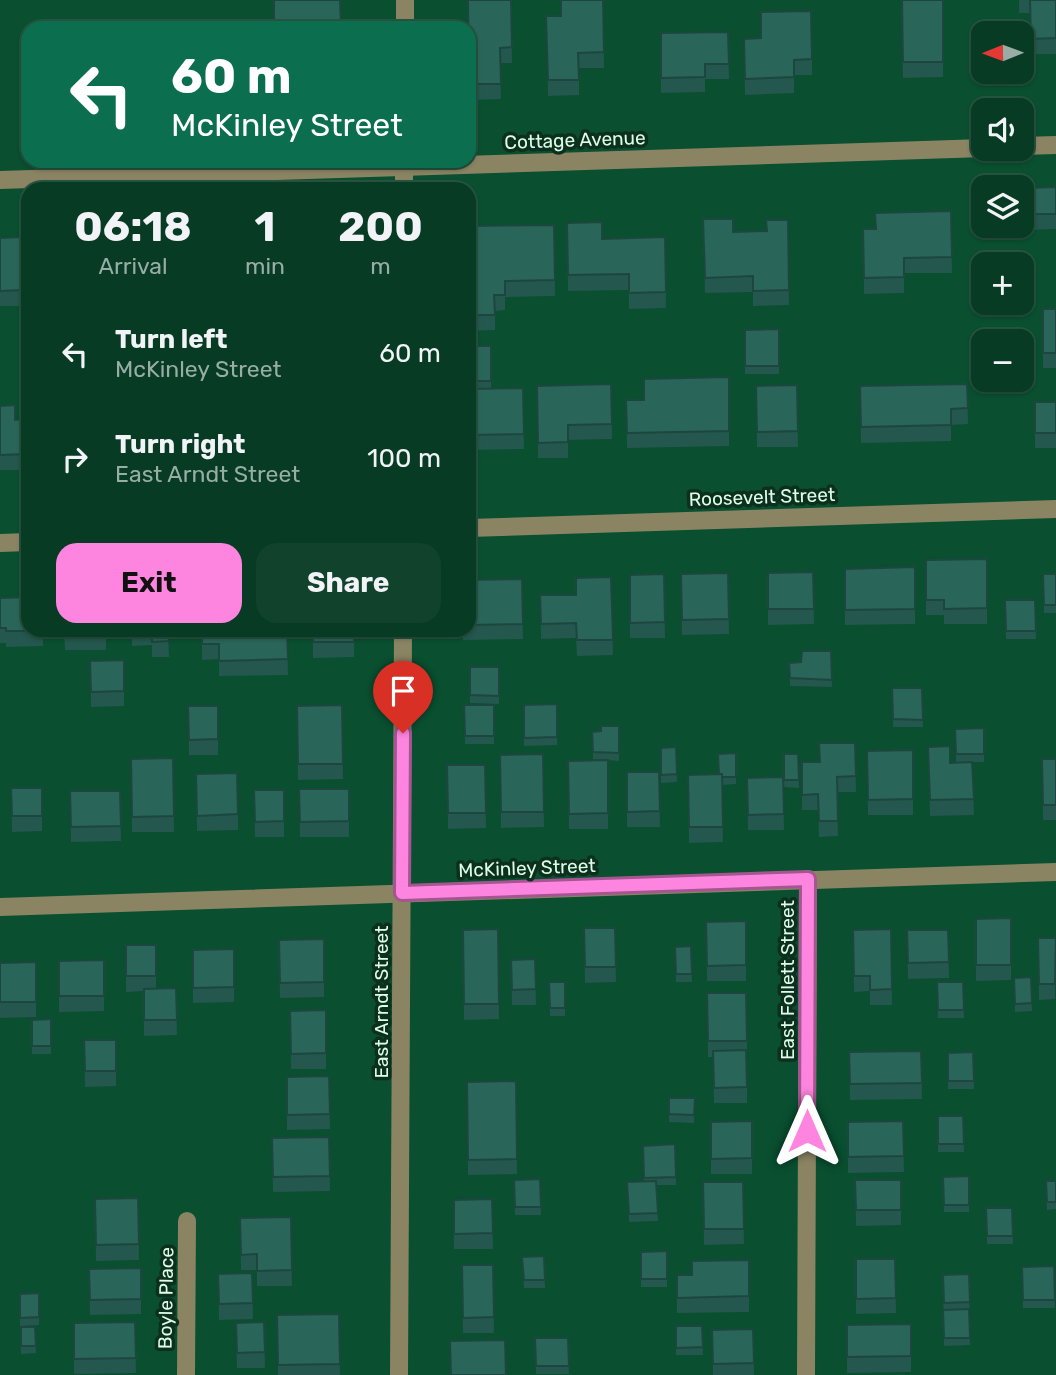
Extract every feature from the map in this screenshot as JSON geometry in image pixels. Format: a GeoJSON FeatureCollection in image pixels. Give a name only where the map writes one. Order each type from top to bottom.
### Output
{"type":"FeatureCollection","features":[{"type":"Feature","properties":{"kind":"street"},"geometry":{"type":"LineString","coordinates":[[405,0],[405,21]]}},
{"type":"Feature","properties":{"kind":"street"},"geometry":{"type":"LineString","coordinates":[[1034,146],[1056,145]]}},
{"type":"Feature","properties":{"kind":"street","name":"Cottage Avenue"},"geometry":{"type":"LineString","coordinates":[[476,162],[971,148]]}},
{"type":"Feature","properties":{"kind":"street","name":"Cottage Avenue"},"geometry":{"type":"LineString","coordinates":[[0,180],[303,168]]}},
{"type":"Feature","properties":{"kind":"street","name":"Roosevelt Street"},"geometry":{"type":"LineString","coordinates":[[476,527],[1056,509]]}},
{"type":"Feature","properties":{"kind":"street"},"geometry":{"type":"LineString","coordinates":[[0,543],[21,542]]}},
{"type":"Feature","properties":{"kind":"street","name":"East Arndt Street"},"geometry":{"type":"LineString","coordinates":[[399,1375],[403,637]]}},
{"type":"Feature","properties":{"kind":"street","name":"McKinley Street"},"geometry":{"type":"LineString","coordinates":[[0,907],[1056,872]]}},
{"type":"Feature","properties":{"kind":"street","name":"East Follett Street"},"geometry":{"type":"LineString","coordinates":[[806,1375],[808,879]]}},
{"type":"Feature","properties":{"kind":"street","name":"Boyle Place"},"geometry":{"type":"LineString","coordinates":[[186,1375],[187,1221]]}},
{"type":"Feature","properties":{"kind":"building"},"geometry":{"type":"Polygon","coordinates":[[[274,0],[340,0],[341,21],[274,21],[274,0]]]}},
{"type":"Feature","properties":{"kind":"building"},"geometry":{"type":"Polygon","coordinates":[[[468,0],[511,0],[512,47],[500,48],[501,84],[476,84],[476,21],[468,21],[468,0]]]}},
{"type":"Feature","properties":{"kind":"building"},"geometry":{"type":"Polygon","coordinates":[[[561,0],[603,0],[604,52],[578,53],[579,80],[548,80],[546,16],[561,16],[561,0]]]}},
{"type":"Feature","properties":{"kind":"building"},"geometry":{"type":"Polygon","coordinates":[[[902,0],[943,0],[943,62],[903,62],[902,0]]]}},
{"type":"Feature","properties":{"kind":"building"},"geometry":{"type":"Polygon","coordinates":[[[1030,0],[1056,0],[1056,38],[1034,39],[1034,21],[1031,21],[1030,0]]]}},
{"type":"Feature","properties":{"kind":"building"},"geometry":{"type":"Polygon","coordinates":[[[811,11],[812,59],[794,60],[794,77],[745,79],[744,39],[761,38],[761,12],[811,11]]]}},
{"type":"Feature","properties":{"kind":"building"},"geometry":{"type":"Polygon","coordinates":[[[728,32],[729,64],[705,64],[705,77],[661,78],[661,33],[728,32]]]}},
{"type":"Feature","properties":{"kind":"building"},"geometry":{"type":"Polygon","coordinates":[[[1056,187],[1056,214],[1034,214],[1034,188],[1056,187]]]}},
{"type":"Feature","properties":{"kind":"building"},"geometry":{"type":"Polygon","coordinates":[[[951,211],[952,257],[904,258],[904,277],[864,278],[863,229],[876,229],[875,213],[951,211]]]}},
{"type":"Feature","properties":{"kind":"building"},"geometry":{"type":"Polygon","coordinates":[[[703,219],[733,219],[733,232],[767,231],[766,220],[788,220],[789,290],[753,291],[753,276],[705,278],[703,219]]]}},
{"type":"Feature","properties":{"kind":"building"},"geometry":{"type":"Polygon","coordinates":[[[602,222],[602,239],[665,237],[666,292],[629,293],[629,274],[568,275],[567,223],[602,222]]]}},
{"type":"Feature","properties":{"kind":"building"},"geometry":{"type":"Polygon","coordinates":[[[554,225],[555,280],[505,281],[505,295],[494,295],[495,315],[476,315],[476,226],[554,225]]]}},
{"type":"Feature","properties":{"kind":"building"},"geometry":{"type":"Polygon","coordinates":[[[21,237],[21,290],[0,291],[0,238],[21,237]]]}},
{"type":"Feature","properties":{"kind":"building"},"geometry":{"type":"Polygon","coordinates":[[[1043,309],[1056,309],[1056,353],[1043,353],[1043,309]]]}},
{"type":"Feature","properties":{"kind":"building"},"geometry":{"type":"Polygon","coordinates":[[[779,329],[779,366],[745,366],[745,330],[779,329]]]}},
{"type":"Feature","properties":{"kind":"building"},"geometry":{"type":"Polygon","coordinates":[[[476,346],[491,346],[491,381],[476,381],[476,346]]]}},
{"type":"Feature","properties":{"kind":"building"},"geometry":{"type":"Polygon","coordinates":[[[729,377],[729,431],[627,433],[626,400],[644,400],[644,379],[729,377]]]}},
{"type":"Feature","properties":{"kind":"building"},"geometry":{"type":"Polygon","coordinates":[[[611,384],[612,424],[568,425],[568,442],[538,443],[537,386],[611,384]]]}},
{"type":"Feature","properties":{"kind":"building"},"geometry":{"type":"Polygon","coordinates":[[[967,384],[968,408],[951,409],[951,425],[861,427],[860,386],[967,384]]]}},
{"type":"Feature","properties":{"kind":"building"},"geometry":{"type":"Polygon","coordinates":[[[797,385],[798,431],[757,432],[756,386],[797,385]]]}},
{"type":"Feature","properties":{"kind":"building"},"geometry":{"type":"Polygon","coordinates":[[[523,388],[524,434],[476,435],[476,389],[523,388]]]}},
{"type":"Feature","properties":{"kind":"building"},"geometry":{"type":"Polygon","coordinates":[[[1035,402],[1056,402],[1056,433],[1035,433],[1035,402]]]}},
{"type":"Feature","properties":{"kind":"building"},"geometry":{"type":"Polygon","coordinates":[[[15,405],[15,420],[21,420],[21,454],[0,455],[0,406],[15,405]]]}},
{"type":"Feature","properties":{"kind":"building"},"geometry":{"type":"Polygon","coordinates":[[[987,559],[987,608],[944,609],[944,600],[926,600],[926,560],[987,559]]]}},
{"type":"Feature","properties":{"kind":"building"},"geometry":{"type":"Polygon","coordinates":[[[915,567],[915,609],[845,610],[845,569],[915,567]]]}},
{"type":"Feature","properties":{"kind":"building"},"geometry":{"type":"Polygon","coordinates":[[[813,572],[814,609],[768,609],[768,573],[813,572]]]}},
{"type":"Feature","properties":{"kind":"building"},"geometry":{"type":"Polygon","coordinates":[[[728,573],[729,619],[682,620],[681,574],[728,573]]]}},
{"type":"Feature","properties":{"kind":"building"},"geometry":{"type":"Polygon","coordinates":[[[664,574],[665,622],[630,623],[630,575],[664,574]]]}},
{"type":"Feature","properties":{"kind":"building"},"geometry":{"type":"Polygon","coordinates":[[[1043,574],[1056,574],[1056,605],[1044,605],[1043,574]]]}},
{"type":"Feature","properties":{"kind":"building"},"geometry":{"type":"Polygon","coordinates":[[[611,577],[613,640],[577,640],[576,623],[541,624],[540,595],[576,595],[576,578],[611,577]]]}},
{"type":"Feature","properties":{"kind":"building"},"geometry":{"type":"Polygon","coordinates":[[[522,579],[523,624],[476,625],[476,580],[522,579]]]}},
{"type":"Feature","properties":{"kind":"building"},"geometry":{"type":"Polygon","coordinates":[[[21,597],[21,631],[6,631],[6,628],[0,628],[0,598],[21,597]]]}},
{"type":"Feature","properties":{"kind":"building"},"geometry":{"type":"Polygon","coordinates":[[[1005,600],[1035,600],[1036,631],[1006,631],[1005,600]]]}},
{"type":"Feature","properties":{"kind":"building"},"geometry":{"type":"Polygon","coordinates":[[[152,637],[169,637],[169,641],[152,642],[152,637]]]}},
{"type":"Feature","properties":{"kind":"building"},"geometry":{"type":"Polygon","coordinates":[[[202,637],[287,637],[288,659],[219,661],[219,644],[202,644],[202,637]]]}},
{"type":"Feature","properties":{"kind":"building"},"geometry":{"type":"Polygon","coordinates":[[[313,637],[354,637],[354,642],[313,642],[313,637]]]}},
{"type":"Feature","properties":{"kind":"building"},"geometry":{"type":"Polygon","coordinates":[[[802,651],[831,651],[832,680],[790,678],[789,663],[801,662],[802,651]]]}},
{"type":"Feature","properties":{"kind":"building"},"geometry":{"type":"Polygon","coordinates":[[[124,660],[124,691],[91,692],[90,661],[124,660]]]}},
{"type":"Feature","properties":{"kind":"building"},"geometry":{"type":"Polygon","coordinates":[[[470,667],[499,667],[499,696],[470,695],[470,667]]]}},
{"type":"Feature","properties":{"kind":"building"},"geometry":{"type":"Polygon","coordinates":[[[892,688],[922,688],[923,720],[893,719],[892,688]]]}},
{"type":"Feature","properties":{"kind":"building"},"geometry":{"type":"Polygon","coordinates":[[[557,704],[557,737],[524,738],[524,705],[557,704]]]}},
{"type":"Feature","properties":{"kind":"building"},"geometry":{"type":"Polygon","coordinates":[[[342,705],[343,764],[298,764],[297,706],[342,705]]]}},
{"type":"Feature","properties":{"kind":"building"},"geometry":{"type":"Polygon","coordinates":[[[464,705],[494,705],[494,736],[465,736],[464,705]]]}},
{"type":"Feature","properties":{"kind":"building"},"geometry":{"type":"Polygon","coordinates":[[[188,706],[218,706],[218,739],[189,740],[188,706]]]}},
{"type":"Feature","properties":{"kind":"building"},"geometry":{"type":"Polygon","coordinates":[[[601,726],[619,726],[619,753],[593,752],[592,732],[601,731],[601,726]]]}},
{"type":"Feature","properties":{"kind":"building"},"geometry":{"type":"Polygon","coordinates":[[[984,728],[984,754],[956,754],[955,729],[984,728]]]}},
{"type":"Feature","properties":{"kind":"building"},"geometry":{"type":"Polygon","coordinates":[[[819,743],[855,743],[856,776],[837,777],[838,821],[819,821],[818,794],[802,795],[802,762],[820,762],[819,743]]]}},
{"type":"Feature","properties":{"kind":"building"},"geometry":{"type":"Polygon","coordinates":[[[950,746],[950,763],[972,762],[974,799],[930,800],[928,747],[950,746]]]}},
{"type":"Feature","properties":{"kind":"building"},"geometry":{"type":"Polygon","coordinates":[[[676,747],[677,774],[661,775],[661,748],[676,747]]]}},
{"type":"Feature","properties":{"kind":"building"},"geometry":{"type":"Polygon","coordinates":[[[913,750],[913,799],[868,800],[867,751],[913,750]]]}},
{"type":"Feature","properties":{"kind":"building"},"geometry":{"type":"Polygon","coordinates":[[[736,753],[736,777],[722,777],[722,774],[719,774],[718,754],[736,753]]]}},
{"type":"Feature","properties":{"kind":"building"},"geometry":{"type":"Polygon","coordinates":[[[543,754],[544,812],[501,812],[500,755],[543,754]]]}},
{"type":"Feature","properties":{"kind":"building"},"geometry":{"type":"Polygon","coordinates":[[[784,754],[798,754],[799,780],[784,780],[784,754]]]}},
{"type":"Feature","properties":{"kind":"building"},"geometry":{"type":"Polygon","coordinates":[[[173,758],[174,816],[132,817],[131,759],[173,758]]]}},
{"type":"Feature","properties":{"kind":"building"},"geometry":{"type":"Polygon","coordinates":[[[1042,759],[1056,759],[1056,805],[1043,805],[1042,759]]]}},
{"type":"Feature","properties":{"kind":"building"},"geometry":{"type":"Polygon","coordinates":[[[608,760],[608,813],[569,814],[568,761],[608,760]]]}},
{"type":"Feature","properties":{"kind":"building"},"geometry":{"type":"Polygon","coordinates":[[[447,765],[485,765],[486,813],[448,813],[447,765]]]}},
{"type":"Feature","properties":{"kind":"building"},"geometry":{"type":"Polygon","coordinates":[[[627,772],[659,772],[660,811],[627,812],[627,772]]]}},
{"type":"Feature","properties":{"kind":"building"},"geometry":{"type":"Polygon","coordinates":[[[237,773],[238,814],[197,816],[196,774],[237,773]]]}},
{"type":"Feature","properties":{"kind":"building"},"geometry":{"type":"Polygon","coordinates":[[[722,774],[723,827],[689,827],[688,775],[722,774]]]}},
{"type":"Feature","properties":{"kind":"building"},"geometry":{"type":"Polygon","coordinates":[[[783,777],[784,814],[748,815],[747,778],[783,777]]]}},
{"type":"Feature","properties":{"kind":"building"},"geometry":{"type":"Polygon","coordinates":[[[11,788],[42,788],[42,816],[12,816],[11,788]]]}},
{"type":"Feature","properties":{"kind":"building"},"geometry":{"type":"Polygon","coordinates":[[[299,789],[349,789],[349,821],[300,822],[299,789]]]}},
{"type":"Feature","properties":{"kind":"building"},"geometry":{"type":"Polygon","coordinates":[[[254,790],[284,790],[284,821],[255,822],[254,790]]]}},
{"type":"Feature","properties":{"kind":"building"},"geometry":{"type":"Polygon","coordinates":[[[70,791],[120,791],[121,826],[71,827],[70,791]]]}},
{"type":"Feature","properties":{"kind":"building"},"geometry":{"type":"Polygon","coordinates":[[[1011,918],[1011,965],[976,965],[976,919],[1011,918]]]}},
{"type":"Feature","properties":{"kind":"building"},"geometry":{"type":"Polygon","coordinates":[[[746,921],[746,965],[707,966],[706,922],[746,921]]]}},
{"type":"Feature","properties":{"kind":"building"},"geometry":{"type":"Polygon","coordinates":[[[584,928],[615,928],[616,967],[585,967],[584,928]]]}},
{"type":"Feature","properties":{"kind":"building"},"geometry":{"type":"Polygon","coordinates":[[[498,929],[499,1004],[464,1004],[463,930],[498,929]]]}},
{"type":"Feature","properties":{"kind":"building"},"geometry":{"type":"Polygon","coordinates":[[[891,929],[892,989],[870,990],[870,976],[854,976],[853,930],[891,929]]]}},
{"type":"Feature","properties":{"kind":"building"},"geometry":{"type":"Polygon","coordinates":[[[907,930],[948,930],[949,962],[908,963],[907,930]]]}},
{"type":"Feature","properties":{"kind":"building"},"geometry":{"type":"Polygon","coordinates":[[[1038,938],[1056,938],[1055,984],[1039,984],[1038,938]]]}},
{"type":"Feature","properties":{"kind":"building"},"geometry":{"type":"Polygon","coordinates":[[[324,939],[324,982],[280,983],[279,940],[324,939]]]}},
{"type":"Feature","properties":{"kind":"building"},"geometry":{"type":"Polygon","coordinates":[[[126,945],[156,945],[156,976],[126,976],[126,945]]]}},
{"type":"Feature","properties":{"kind":"building"},"geometry":{"type":"Polygon","coordinates":[[[691,946],[692,974],[676,974],[675,947],[691,946]]]}},
{"type":"Feature","properties":{"kind":"building"},"geometry":{"type":"Polygon","coordinates":[[[234,949],[234,987],[193,988],[193,950],[234,949]]]}},
{"type":"Feature","properties":{"kind":"building"},"geometry":{"type":"Polygon","coordinates":[[[535,959],[536,989],[512,990],[511,960],[535,959]]]}},
{"type":"Feature","properties":{"kind":"building"},"geometry":{"type":"Polygon","coordinates":[[[104,960],[104,996],[59,996],[59,961],[104,960]]]}},
{"type":"Feature","properties":{"kind":"building"},"geometry":{"type":"Polygon","coordinates":[[[36,962],[36,1002],[0,1002],[0,963],[36,962]]]}},
{"type":"Feature","properties":{"kind":"building"},"geometry":{"type":"Polygon","coordinates":[[[1031,977],[1032,1003],[1015,1004],[1014,978],[1031,977]]]}},
{"type":"Feature","properties":{"kind":"building"},"geometry":{"type":"Polygon","coordinates":[[[549,982],[565,982],[565,1008],[550,1008],[549,982]]]}},
{"type":"Feature","properties":{"kind":"building"},"geometry":{"type":"Polygon","coordinates":[[[937,982],[963,982],[964,1010],[938,1010],[937,982]]]}},
{"type":"Feature","properties":{"kind":"building"},"geometry":{"type":"Polygon","coordinates":[[[176,988],[177,1020],[144,1020],[144,989],[176,988]]]}},
{"type":"Feature","properties":{"kind":"building"},"geometry":{"type":"Polygon","coordinates":[[[707,993],[746,993],[747,1041],[708,1041],[707,993]]]}},
{"type":"Feature","properties":{"kind":"building"},"geometry":{"type":"Polygon","coordinates":[[[326,1010],[326,1053],[291,1054],[290,1011],[326,1010]]]}},
{"type":"Feature","properties":{"kind":"building"},"geometry":{"type":"Polygon","coordinates":[[[51,1019],[51,1046],[32,1046],[32,1020],[51,1019]]]}},
{"type":"Feature","properties":{"kind":"building"},"geometry":{"type":"Polygon","coordinates":[[[84,1040],[116,1040],[116,1071],[85,1071],[84,1040]]]}},
{"type":"Feature","properties":{"kind":"building"},"geometry":{"type":"Polygon","coordinates":[[[746,1050],[747,1087],[714,1088],[713,1051],[746,1050]]]}},
{"type":"Feature","properties":{"kind":"building"},"geometry":{"type":"Polygon","coordinates":[[[921,1051],[922,1083],[850,1084],[849,1052],[921,1051]]]}},
{"type":"Feature","properties":{"kind":"building"},"geometry":{"type":"Polygon","coordinates":[[[973,1052],[974,1081],[948,1081],[948,1053],[973,1052]]]}},
{"type":"Feature","properties":{"kind":"building"},"geometry":{"type":"Polygon","coordinates":[[[329,1076],[330,1114],[287,1115],[287,1077],[329,1076]]]}},
{"type":"Feature","properties":{"kind":"building"},"geometry":{"type":"Polygon","coordinates":[[[516,1081],[517,1159],[468,1160],[467,1082],[516,1081]]]}},
{"type":"Feature","properties":{"kind":"building"},"geometry":{"type":"Polygon","coordinates":[[[669,1098],[695,1098],[694,1115],[669,1114],[669,1098]]]}},
{"type":"Feature","properties":{"kind":"building"},"geometry":{"type":"Polygon","coordinates":[[[938,1116],[963,1116],[964,1144],[938,1144],[938,1116]]]}},
{"type":"Feature","properties":{"kind":"building"},"geometry":{"type":"Polygon","coordinates":[[[752,1121],[752,1158],[711,1159],[711,1122],[752,1121]]]}},
{"type":"Feature","properties":{"kind":"building"},"geometry":{"type":"Polygon","coordinates":[[[903,1121],[904,1156],[848,1157],[848,1122],[903,1121]]]}},
{"type":"Feature","properties":{"kind":"building"},"geometry":{"type":"Polygon","coordinates":[[[329,1137],[330,1176],[273,1177],[272,1138],[329,1137]]]}},
{"type":"Feature","properties":{"kind":"building"},"geometry":{"type":"Polygon","coordinates":[[[675,1144],[676,1177],[644,1178],[643,1146],[675,1144]]]}},
{"type":"Feature","properties":{"kind":"building"},"geometry":{"type":"Polygon","coordinates":[[[969,1176],[969,1205],[944,1205],[943,1177],[969,1176]]]}},
{"type":"Feature","properties":{"kind":"building"},"geometry":{"type":"Polygon","coordinates":[[[540,1179],[541,1207],[515,1207],[514,1180],[540,1179]]]}},
{"type":"Feature","properties":{"kind":"building"},"geometry":{"type":"Polygon","coordinates":[[[855,1180],[901,1180],[901,1210],[856,1210],[855,1180]]]}},
{"type":"Feature","properties":{"kind":"building"},"geometry":{"type":"Polygon","coordinates":[[[656,1181],[658,1213],[629,1214],[627,1182],[656,1181]]]}},
{"type":"Feature","properties":{"kind":"building"},"geometry":{"type":"Polygon","coordinates":[[[1046,1181],[1056,1181],[1056,1202],[1047,1202],[1046,1181]]]}},
{"type":"Feature","properties":{"kind":"building"},"geometry":{"type":"Polygon","coordinates":[[[703,1182],[743,1182],[744,1229],[704,1229],[703,1182]]]}},
{"type":"Feature","properties":{"kind":"building"},"geometry":{"type":"Polygon","coordinates":[[[138,1198],[139,1244],[96,1245],[95,1199],[138,1198]]]}},
{"type":"Feature","properties":{"kind":"building"},"geometry":{"type":"Polygon","coordinates":[[[492,1199],[493,1233],[454,1234],[454,1200],[492,1199]]]}},
{"type":"Feature","properties":{"kind":"building"},"geometry":{"type":"Polygon","coordinates":[[[986,1208],[1012,1208],[1013,1236],[987,1236],[986,1208]]]}},
{"type":"Feature","properties":{"kind":"building"},"geometry":{"type":"Polygon","coordinates":[[[291,1217],[292,1270],[257,1271],[257,1254],[241,1255],[240,1218],[291,1217]]]}},
{"type":"Feature","properties":{"kind":"building"},"geometry":{"type":"Polygon","coordinates":[[[667,1251],[667,1279],[641,1279],[641,1252],[667,1251]]]}},
{"type":"Feature","properties":{"kind":"building"},"geometry":{"type":"Polygon","coordinates":[[[544,1256],[545,1280],[524,1280],[522,1257],[544,1256]]]}},
{"type":"Feature","properties":{"kind":"building"},"geometry":{"type":"Polygon","coordinates":[[[856,1259],[895,1259],[896,1298],[856,1299],[856,1259]]]}},
{"type":"Feature","properties":{"kind":"building"},"geometry":{"type":"Polygon","coordinates":[[[749,1260],[749,1296],[677,1298],[677,1275],[692,1275],[692,1261],[749,1260]]]}},
{"type":"Feature","properties":{"kind":"building"},"geometry":{"type":"Polygon","coordinates":[[[462,1265],[493,1265],[494,1317],[463,1318],[462,1265]]]}},
{"type":"Feature","properties":{"kind":"building"},"geometry":{"type":"Polygon","coordinates":[[[1054,1266],[1055,1300],[1023,1300],[1022,1267],[1054,1266]]]}},
{"type":"Feature","properties":{"kind":"building"},"geometry":{"type":"Polygon","coordinates":[[[141,1268],[141,1299],[90,1300],[89,1269],[141,1268]]]}},
{"type":"Feature","properties":{"kind":"building"},"geometry":{"type":"Polygon","coordinates":[[[252,1273],[253,1303],[219,1304],[218,1274],[252,1273]]]}},
{"type":"Feature","properties":{"kind":"building"},"geometry":{"type":"Polygon","coordinates":[[[969,1274],[970,1302],[944,1303],[943,1275],[969,1274]]]}},
{"type":"Feature","properties":{"kind":"building"},"geometry":{"type":"Polygon","coordinates":[[[39,1293],[39,1317],[20,1318],[20,1294],[39,1293]]]}},
{"type":"Feature","properties":{"kind":"building"},"geometry":{"type":"Polygon","coordinates":[[[969,1309],[970,1338],[944,1338],[943,1310],[969,1309]]]}},
{"type":"Feature","properties":{"kind":"building"},"geometry":{"type":"Polygon","coordinates":[[[339,1314],[340,1364],[278,1365],[277,1315],[339,1314]]]}},
{"type":"Feature","properties":{"kind":"building"},"geometry":{"type":"Polygon","coordinates":[[[135,1322],[136,1358],[74,1359],[74,1323],[135,1322]]]}},
{"type":"Feature","properties":{"kind":"building"},"geometry":{"type":"Polygon","coordinates":[[[264,1322],[265,1352],[237,1353],[236,1323],[264,1322]]]}},
{"type":"Feature","properties":{"kind":"building"},"geometry":{"type":"Polygon","coordinates":[[[911,1324],[911,1356],[847,1357],[847,1325],[911,1324]]]}},
{"type":"Feature","properties":{"kind":"building"},"geometry":{"type":"Polygon","coordinates":[[[676,1326],[702,1326],[703,1347],[676,1348],[676,1326]]]}},
{"type":"Feature","properties":{"kind":"building"},"geometry":{"type":"Polygon","coordinates":[[[21,1327],[35,1327],[36,1346],[21,1346],[21,1327]]]}},
{"type":"Feature","properties":{"kind":"building"},"geometry":{"type":"Polygon","coordinates":[[[753,1329],[754,1363],[713,1364],[712,1330],[753,1329]]]}},
{"type":"Feature","properties":{"kind":"building"},"geometry":{"type":"Polygon","coordinates":[[[535,1338],[568,1338],[569,1366],[536,1366],[535,1338]]]}},
{"type":"Feature","properties":{"kind":"building"},"geometry":{"type":"Polygon","coordinates":[[[505,1340],[506,1375],[451,1375],[450,1341],[505,1340]]]}},
{"type":"Feature","properties":{"kind":"route"},"geometry":{"type":"LineString","coordinates":[[403,733],[402,893],[808,879],[807,1131]]}}]}
